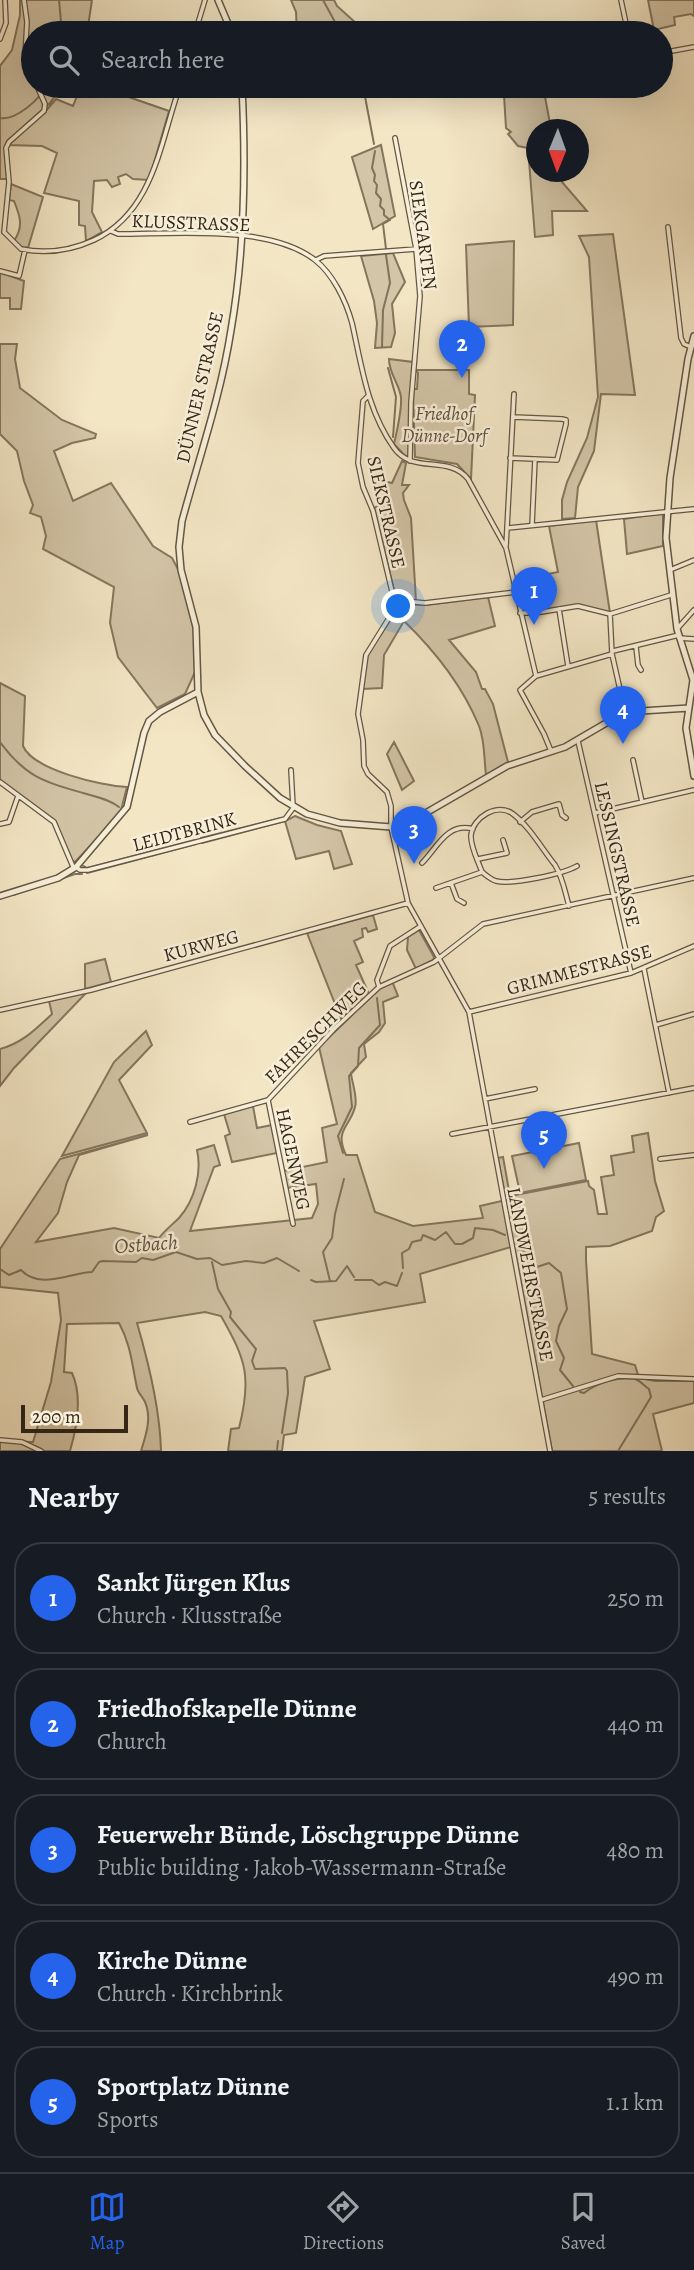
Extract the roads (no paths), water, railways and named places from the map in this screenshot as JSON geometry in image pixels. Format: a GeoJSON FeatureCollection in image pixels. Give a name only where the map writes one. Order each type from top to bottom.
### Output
{"type":"FeatureCollection","features":[{"type":"Feature","properties":{"kind":"street"},"geometry":{"type":"LineString","coordinates":[[0,39],[6,23],[5,0]]}},
{"type":"Feature","properties":{"kind":"street"},"geometry":{"type":"LineString","coordinates":[[24,0],[27,21]]}},
{"type":"Feature","properties":{"kind":"street"},"geometry":{"type":"LineString","coordinates":[[199,21],[205,0]]}},
{"type":"Feature","properties":{"kind":"street"},"geometry":{"type":"LineString","coordinates":[[218,0],[227,21]]}},
{"type":"Feature","properties":{"kind":"street"},"geometry":{"type":"LineString","coordinates":[[622,0],[626,21]]}},
{"type":"Feature","properties":{"kind":"street"},"geometry":{"type":"LineString","coordinates":[[0,22],[6,23]]}},
{"type":"Feature","properties":{"kind":"street"},"geometry":{"type":"LineString","coordinates":[[673,51],[694,47]]}},
{"type":"Feature","properties":{"kind":"street"},"geometry":{"type":"LineString","coordinates":[[42,98],[44,111],[7,145],[9,182],[2,232],[16,246],[25,250],[67,250],[111,231],[136,205],[150,180],[176,98]]}},
{"type":"Feature","properties":{"kind":"street","name":"DÜNNER STRASSE"},"geometry":{"type":"LineString","coordinates":[[242,98],[242,235],[232,330],[182,521],[179,547],[181,570],[197,627],[198,692],[204,715],[222,743],[267,787],[293,807],[328,821],[391,828]]}},
{"type":"Feature","properties":{"kind":"street","name":"SIEKGARTEN"},"geometry":{"type":"LineString","coordinates":[[395,138],[416,249],[419,307],[411,402],[410,461]]}},
{"type":"Feature","properties":{"kind":"street"},"geometry":{"type":"LineString","coordinates":[[668,227],[681,338],[684,344],[691,347]]}},
{"type":"Feature","properties":{"kind":"street","name":"KLUSSTRASSE"},"geometry":{"type":"LineString","coordinates":[[111,231],[118,234],[242,235],[295,249],[316,260]]}},
{"type":"Feature","properties":{"kind":"street"},"geometry":{"type":"LineString","coordinates":[[416,249],[324,256],[316,260],[331,279],[348,311],[368,396],[396,451],[410,461],[461,470],[506,548]]}},
{"type":"Feature","properties":{"kind":"street"},"geometry":{"type":"LineString","coordinates":[[0,271],[19,276],[25,250]]}},
{"type":"Feature","properties":{"kind":"street"},"geometry":{"type":"LineString","coordinates":[[694,336],[666,510],[671,595],[693,680],[687,715],[687,738],[694,776]]}},
{"type":"Feature","properties":{"kind":"street"},"geometry":{"type":"LineString","coordinates":[[513,394],[506,548],[536,676]]}},
{"type":"Feature","properties":{"kind":"street","name":"SIEKSTRASSE"},"geometry":{"type":"LineString","coordinates":[[368,396],[363,401],[358,463],[363,487],[373,511],[394,600]]}},
{"type":"Feature","properties":{"kind":"street"},"geometry":{"type":"LineString","coordinates":[[510,458],[557,460],[566,420],[513,417]]}},
{"type":"Feature","properties":{"kind":"street"},"geometry":{"type":"LineString","coordinates":[[532,525],[535,459]]}},
{"type":"Feature","properties":{"kind":"street"},"geometry":{"type":"LineString","coordinates":[[507,528],[694,509]]}},
{"type":"Feature","properties":{"kind":"street"},"geometry":{"type":"LineString","coordinates":[[668,571],[694,560]]}},
{"type":"Feature","properties":{"kind":"street"},"geometry":{"type":"LineString","coordinates":[[516,592],[425,603],[394,600],[389,618],[366,655],[358,714],[364,766],[368,774],[387,792],[391,806],[391,828],[414,821],[507,766],[578,741],[625,712],[689,708]]}},
{"type":"Feature","properties":{"kind":"street"},"geometry":{"type":"LineString","coordinates":[[520,613],[578,606],[610,614],[671,595]]}},
{"type":"Feature","properties":{"kind":"street"},"geometry":{"type":"LineString","coordinates":[[559,609],[568,667]]}},
{"type":"Feature","properties":{"kind":"street"},"geometry":{"type":"LineString","coordinates":[[679,634],[694,610]]}},
{"type":"Feature","properties":{"kind":"street"},"geometry":{"type":"LineString","coordinates":[[610,614],[613,652],[625,712]]}},
{"type":"Feature","properties":{"kind":"street"},"geometry":{"type":"LineString","coordinates":[[551,752],[520,690],[536,676],[679,634],[694,639]]}},
{"type":"Feature","properties":{"kind":"street"},"geometry":{"type":"LineString","coordinates":[[636,647],[641,670]]}},
{"type":"Feature","properties":{"kind":"street"},"geometry":{"type":"LineString","coordinates":[[0,896],[58,878],[75,868],[127,807],[149,720],[198,692]]}},
{"type":"Feature","properties":{"kind":"street"},"geometry":{"type":"LineString","coordinates":[[670,709],[687,715]]}},
{"type":"Feature","properties":{"kind":"street","name":"LESSINGSTRASSE"},"geometry":{"type":"LineString","coordinates":[[578,741],[631,973]]}},
{"type":"Feature","properties":{"kind":"street"},"geometry":{"type":"LineString","coordinates":[[633,760],[642,802]]}},
{"type":"Feature","properties":{"kind":"street"},"geometry":{"type":"LineString","coordinates":[[291,770],[293,807]]}},
{"type":"Feature","properties":{"kind":"street"},"geometry":{"type":"LineString","coordinates":[[0,782],[54,822],[75,868]]}},
{"type":"Feature","properties":{"kind":"street"},"geometry":{"type":"LineString","coordinates":[[595,813],[694,790]]}},
{"type":"Feature","properties":{"kind":"street"},"geometry":{"type":"LineString","coordinates":[[0,824],[12,819],[18,796]]}},
{"type":"Feature","properties":{"kind":"street"},"geometry":{"type":"LineString","coordinates":[[520,822],[532,812],[559,804],[562,815],[566,818]]}},
{"type":"Feature","properties":{"kind":"street","name":"LEIDTBRINK"},"geometry":{"type":"LineString","coordinates":[[75,868],[88,870],[285,818],[293,807]]}},
{"type":"Feature","properties":{"kind":"street"},"geometry":{"type":"LineString","coordinates":[[569,906],[559,872],[520,822],[507,811],[493,811],[480,819],[473,829],[471,839],[482,872],[494,880],[508,881],[559,872],[577,866]]}},
{"type":"Feature","properties":{"kind":"street"},"geometry":{"type":"LineString","coordinates":[[422,863],[440,839],[454,830],[465,827],[473,829]]}},
{"type":"Feature","properties":{"kind":"street","name":"LANDWEHRSTRASSE"},"geometry":{"type":"LineString","coordinates":[[391,828],[408,903],[469,1012],[550,1451]]}},
{"type":"Feature","properties":{"kind":"street"},"geometry":{"type":"LineString","coordinates":[[478,859],[507,853],[503,841]]}},
{"type":"Feature","properties":{"kind":"street"},"geometry":{"type":"LineString","coordinates":[[436,888],[482,872]]}},
{"type":"Feature","properties":{"kind":"street","name":"FAHRESCHWEG"},"geometry":{"type":"LineString","coordinates":[[190,1122],[268,1100],[334,1029],[379,987],[439,958],[483,924],[694,878]]}},
{"type":"Feature","properties":{"kind":"street"},"geometry":{"type":"LineString","coordinates":[[451,883],[457,899],[464,903]]}},
{"type":"Feature","properties":{"kind":"street","name":"KURWEG"},"geometry":{"type":"LineString","coordinates":[[0,1010],[86,991],[408,903]]}},
{"type":"Feature","properties":{"kind":"street"},"geometry":{"type":"LineString","coordinates":[[379,987],[377,980],[390,946],[422,926]]}},
{"type":"Feature","properties":{"kind":"street","name":"GRIMMESTRASSE"},"geometry":{"type":"LineString","coordinates":[[469,1012],[631,973],[694,946]]}},
{"type":"Feature","properties":{"kind":"street"},"geometry":{"type":"LineString","coordinates":[[644,969],[669,1093]]}},
{"type":"Feature","properties":{"kind":"street"},"geometry":{"type":"LineString","coordinates":[[656,1025],[694,1014]]}},
{"type":"Feature","properties":{"kind":"street"},"geometry":{"type":"LineString","coordinates":[[452,1134],[694,1088]]}},
{"type":"Feature","properties":{"kind":"street"},"geometry":{"type":"LineString","coordinates":[[485,1098],[535,1089]]}},
{"type":"Feature","properties":{"kind":"street","name":"HAGENWEG"},"geometry":{"type":"LineString","coordinates":[[268,1100],[293,1224]]}},
{"type":"Feature","properties":{"kind":"street"},"geometry":{"type":"LineString","coordinates":[[660,1159],[694,1154]]}},
{"type":"Feature","properties":{"kind":"street"},"geometry":{"type":"LineString","coordinates":[[541,1400],[618,1376],[694,1379]]}},
{"type":"Feature","properties":{"kind":"street"},"geometry":{"type":"LineString","coordinates":[[0,1440],[22,1442],[41,1451]]}},
{"type":"Feature","properties":{"kind":"waterway","name":"Ostbach"},"geometry":{"type":"LineString","coordinates":[[59,0],[61,21]]}},
{"type":"Feature","properties":{"kind":"waterway"},"geometry":{"type":"LineString","coordinates":[[323,0],[334,21]]}},
{"type":"Feature","properties":{"kind":"waterway","name":"Ostbach"},"geometry":{"type":"LineString","coordinates":[[0,118],[20,113],[37,98]]}},
{"type":"Feature","properties":{"kind":"waterway"},"geometry":{"type":"LineString","coordinates":[[365,98],[374,144]]}},
{"type":"Feature","properties":{"kind":"waterway"},"geometry":{"type":"LineString","coordinates":[[375,151],[372,168],[377,185],[376,193],[381,199],[380,206],[384,215],[390,220],[383,224],[386,249]]}},
{"type":"Feature","properties":{"kind":"waterway"},"geometry":{"type":"LineString","coordinates":[[382,347],[383,310],[390,283],[386,255]]}},
{"type":"Feature","properties":{"kind":"waterway"},"geometry":{"type":"LineString","coordinates":[[388,368],[396,397],[393,437]]}},
{"type":"Feature","properties":{"kind":"waterway"},"geometry":{"type":"LineString","coordinates":[[0,742],[18,763],[36,776],[56,785],[107,800],[119,807]]}},
{"type":"Feature","properties":{"kind":"waterway"},"geometry":{"type":"LineString","coordinates":[[201,838],[281,818]]}},
{"type":"Feature","properties":{"kind":"waterway"},"geometry":{"type":"LineString","coordinates":[[202,843],[285,821]]}},
{"type":"Feature","properties":{"kind":"waterway"},"geometry":{"type":"LineString","coordinates":[[83,866],[87,868],[195,840]]}},
{"type":"Feature","properties":{"kind":"waterway"},"geometry":{"type":"LineString","coordinates":[[87,873],[196,844]]}},
{"type":"Feature","properties":{"kind":"waterway"},"geometry":{"type":"LineString","coordinates":[[13,895],[82,874]]}},
{"type":"Feature","properties":{"kind":"waterway"},"geometry":{"type":"LineString","coordinates":[[343,1153],[338,1136],[352,1107],[349,1076],[358,1066],[359,1048],[380,1025],[377,998]]}},
{"type":"Feature","properties":{"kind":"waterway"},"geometry":{"type":"LineString","coordinates":[[330,1281],[323,1252],[332,1238],[344,1179]]}},
{"type":"Feature","properties":{"kind":"waterway","name":"Ostbach"},"geometry":{"type":"LineString","coordinates":[[403,1268],[402,1253],[409,1249],[412,1242],[421,1240],[423,1235],[435,1240],[446,1232],[455,1244],[462,1244],[473,1238],[475,1228],[493,1230],[505,1235]]}},
{"type":"Feature","properties":{"kind":"waterway","name":"Ostbach"},"geometry":{"type":"LineString","coordinates":[[517,1246],[529,1255],[537,1267],[549,1263],[561,1273],[567,1309],[556,1341],[564,1358],[560,1370],[573,1386]]}},
{"type":"Feature","properties":{"kind":"waterway","name":"Ostbach"},"geometry":{"type":"LineString","coordinates":[[0,1269],[9,1275],[21,1270],[29,1276],[46,1280],[92,1272],[99,1262],[103,1261],[136,1262],[142,1258],[153,1260],[176,1252],[197,1259],[210,1258],[222,1265],[246,1261],[264,1263],[277,1258],[299,1271]]}},
{"type":"Feature","properties":{"kind":"waterway"},"geometry":{"type":"LineString","coordinates":[[212,1262],[218,1289],[231,1312],[230,1317],[256,1349],[252,1361],[255,1369],[285,1368],[287,1371],[288,1393],[282,1433]]}},
{"type":"Feature","properties":{"kind":"waterway","name":"Ostbach"},"geometry":{"type":"LineString","coordinates":[[311,1280],[336,1281],[347,1266],[354,1277]]}},
{"type":"Feature","properties":{"kind":"waterway","name":"Ostbach"},"geometry":{"type":"LineString","coordinates":[[355,1280],[372,1280],[379,1285],[385,1282],[397,1286],[402,1273]]}},
{"type":"Feature","properties":{"kind":"waterway","name":"Ostbach"},"geometry":{"type":"LineString","coordinates":[[580,1392],[584,1393],[601,1383],[615,1379],[635,1379],[649,1389],[651,1397],[618,1451]]}},
{"type":"Feature","properties":{"kind":"waterway"},"geometry":{"type":"LineString","coordinates":[[277,1451],[278,1441]]}},
{"type":"Feature","properties":{"kind":"place","name":"Friedhofskapelle Dünne"},"geometry":{"type":"Point","coordinates":[462,378]}},
{"type":"Feature","properties":{"kind":"place","name":"Sankt Jürgen Klus"},"geometry":{"type":"Point","coordinates":[534,625]}},
{"type":"Feature","properties":{"kind":"place","name":"Kirche Dünne"},"geometry":{"type":"Point","coordinates":[623,744]}},
{"type":"Feature","properties":{"kind":"place","name":"Feuerwehr Bünde, Löschgruppe Dünne"},"geometry":{"type":"Point","coordinates":[414,864]}},
{"type":"Feature","properties":{"kind":"place","name":"Sportplatz Dünne"},"geometry":{"type":"Point","coordinates":[544,1169]}},
{"type":"Feature","properties":{"kind":"park label","name":"Friedhof Dünne-Dorf"},"geometry":{"type":"Point","coordinates":[444,424]}}]}
